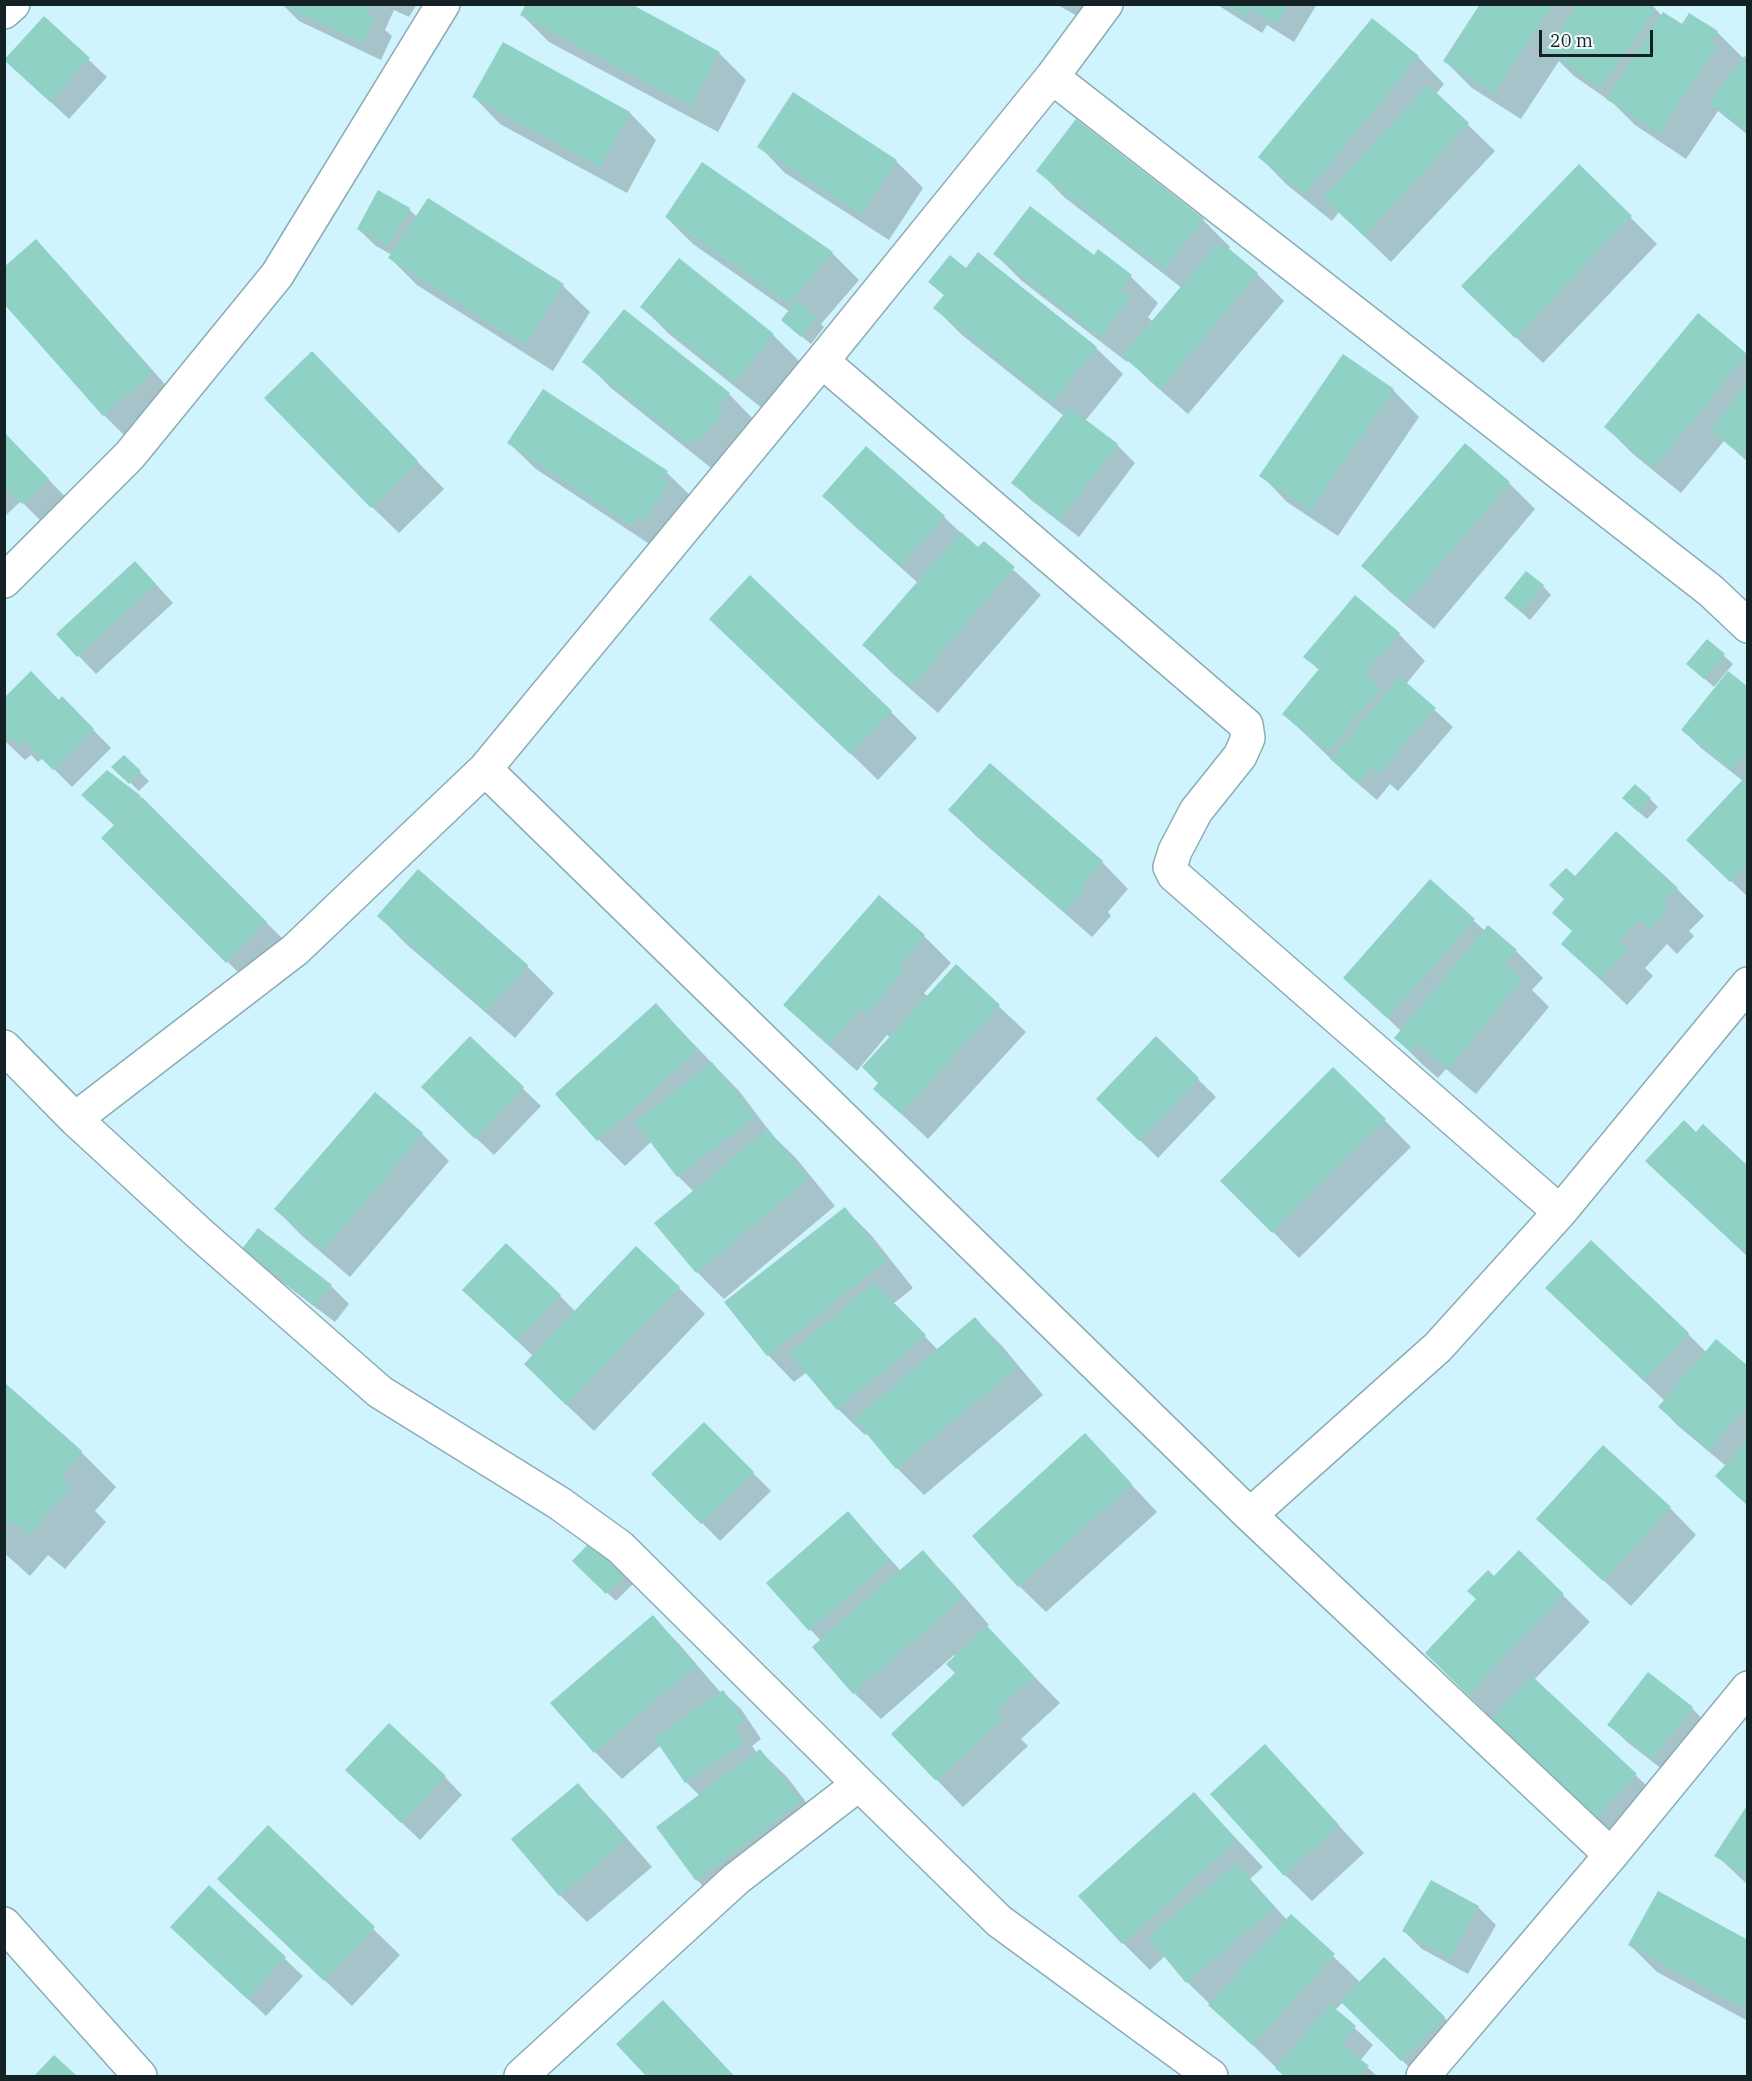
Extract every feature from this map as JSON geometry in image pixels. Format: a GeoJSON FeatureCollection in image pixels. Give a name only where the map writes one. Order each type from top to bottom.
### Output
{"type":"FeatureCollection","features":[{"type":"Feature","properties":{"kind":"street"},"geometry":{"type":"LineString","coordinates":[[4,12],[13,4]]}},
{"type":"Feature","properties":{"kind":"street"},"geometry":{"type":"LineString","coordinates":[[4,581],[130,455],[277,275],[443,4]]}},
{"type":"Feature","properties":{"kind":"street"},"geometry":{"type":"LineString","coordinates":[[75,1119],[295,950],[485,769],[822,361],[1052,77],[1106,4]]}},
{"type":"Feature","properties":{"kind":"street"},"geometry":{"type":"LineString","coordinates":[[1052,77],[1711,591],[1748,626]]}},
{"type":"Feature","properties":{"kind":"street"},"geometry":{"type":"LineString","coordinates":[[822,361],[1246,725],[1248,738],[1240,756],[1197,811],[1175,851],[1170,867],[1174,875],[1560,1212]]}},
{"type":"Feature","properties":{"kind":"street"},"geometry":{"type":"LineString","coordinates":[[485,769],[1250,1515],[1611,1854]]}},
{"type":"Feature","properties":{"kind":"street"},"geometry":{"type":"LineString","coordinates":[[1250,1515],[1438,1347],[1560,1212],[1748,984]]}},
{"type":"Feature","properties":{"kind":"street"},"geometry":{"type":"LineString","coordinates":[[4,1047],[75,1119],[200,1234],[380,1392],[559,1503],[620,1547],[999,1921],[1211,2076]]}},
{"type":"Feature","properties":{"kind":"street"},"geometry":{"type":"LineString","coordinates":[[1423,2076],[1748,1688]]}},
{"type":"Feature","properties":{"kind":"street"},"geometry":{"type":"LineString","coordinates":[[521,2076],[736,1879],[859,1784]]}},
{"type":"Feature","properties":{"kind":"street"},"geometry":{"type":"LineString","coordinates":[[4,1924],[140,2076]]}},
{"type":"Feature","properties":{"kind":"building"},"geometry":{"type":"Polygon","coordinates":[[[526,4],[631,4],[720,52],[691,106],[520,15],[526,4]]]}},
{"type":"Feature","properties":{"kind":"building"},"geometry":{"type":"Polygon","coordinates":[[[1225,4],[1289,4],[1276,25],[1249,8],[1244,17],[1225,4]]]}},
{"type":"Feature","properties":{"kind":"building"},"geometry":{"type":"Polygon","coordinates":[[[1480,4],[1553,4],[1494,94],[1443,61],[1480,4]]]}},
{"type":"Feature","properties":{"kind":"building"},"geometry":{"type":"Polygon","coordinates":[[[1578,4],[1646,4],[1655,11],[1600,88],[1546,50],[1578,4]]]}},
{"type":"Feature","properties":{"kind":"building"},"geometry":{"type":"Polygon","coordinates":[[[281,5],[371,5],[366,14],[375,17],[363,43],[281,5]]]}},
{"type":"Feature","properties":{"kind":"building"},"geometry":{"type":"Polygon","coordinates":[[[1663,12],[1682,24],[1689,13],[1718,31],[1710,43],[1717,47],[1659,133],[1606,99],[1663,12]]]}},
{"type":"Feature","properties":{"kind":"building"},"geometry":{"type":"Polygon","coordinates":[[[44,16],[90,58],[50,102],[4,60],[44,16]]]}},
{"type":"Feature","properties":{"kind":"building"},"geometry":{"type":"Polygon","coordinates":[[[1372,18],[1419,56],[1304,195],[1258,157],[1372,18]]]}},
{"type":"Feature","properties":{"kind":"building"},"geometry":{"type":"Polygon","coordinates":[[[503,42],[630,112],[600,167],[472,97],[503,42]]]}},
{"type":"Feature","properties":{"kind":"building"},"geometry":{"type":"Polygon","coordinates":[[[1744,56],[1748,58],[1748,132],[1709,103],[1744,56]]]}},
{"type":"Feature","properties":{"kind":"building"},"geometry":{"type":"Polygon","coordinates":[[[1428,85],[1469,123],[1364,236],[1323,198],[1428,85]]]}},
{"type":"Feature","properties":{"kind":"building"},"geometry":{"type":"Polygon","coordinates":[[[793,92],[897,160],[861,215],[757,147],[793,92]]]}},
{"type":"Feature","properties":{"kind":"building"},"geometry":{"type":"Polygon","coordinates":[[[1076,119],[1204,219],[1164,270],[1036,171],[1076,119]]]}},
{"type":"Feature","properties":{"kind":"building"},"geometry":{"type":"Polygon","coordinates":[[[702,162],[833,252],[789,304],[665,217],[702,162]]]}},
{"type":"Feature","properties":{"kind":"building"},"geometry":{"type":"Polygon","coordinates":[[[1579,164],[1632,216],[1515,338],[1461,286],[1579,164]]]}},
{"type":"Feature","properties":{"kind":"building"},"geometry":{"type":"Polygon","coordinates":[[[378,190],[410,208],[388,246],[357,229],[378,190]]]}},
{"type":"Feature","properties":{"kind":"building"},"geometry":{"type":"Polygon","coordinates":[[[428,198],[564,284],[525,345],[388,258],[428,198]]]}},
{"type":"Feature","properties":{"kind":"building"},"geometry":{"type":"Polygon","coordinates":[[[1030,206],[1094,255],[1098,249],[1132,275],[1121,290],[1130,297],[1100,337],[993,254],[1030,206]]]}},
{"type":"Feature","properties":{"kind":"building"},"geometry":{"type":"Polygon","coordinates":[[[36,239],[153,372],[103,416],[4,304],[4,267],[36,239]]]}},
{"type":"Feature","properties":{"kind":"building"},"geometry":{"type":"Polygon","coordinates":[[[1217,244],[1225,250],[1227,247],[1258,273],[1161,389],[1122,356],[1217,244]]]}},
{"type":"Feature","properties":{"kind":"building"},"geometry":{"type":"Polygon","coordinates":[[[978,252],[1097,347],[1052,403],[933,308],[944,295],[928,282],[950,255],[966,268],[978,252]]]}},
{"type":"Feature","properties":{"kind":"building"},"geometry":{"type":"Polygon","coordinates":[[[679,258],[774,334],[735,383],[640,307],[679,258]]]}},
{"type":"Feature","properties":{"kind":"building"},"geometry":{"type":"Polygon","coordinates":[[[796,301],[817,317],[801,337],[781,320],[796,301]]]}},
{"type":"Feature","properties":{"kind":"building"},"geometry":{"type":"Polygon","coordinates":[[[624,309],[730,393],[716,410],[722,414],[699,442],[694,438],[688,445],[582,362],[624,309]]]}},
{"type":"Feature","properties":{"kind":"building"},"geometry":{"type":"Polygon","coordinates":[[[1698,313],[1747,354],[1654,468],[1604,427],[1698,313]]]}},
{"type":"Feature","properties":{"kind":"building"},"geometry":{"type":"Polygon","coordinates":[[[312,351],[418,461],[371,508],[264,398],[312,351]]]}},
{"type":"Feature","properties":{"kind":"building"},"geometry":{"type":"Polygon","coordinates":[[[1343,354],[1394,389],[1310,511],[1259,476],[1343,354]]]}},
{"type":"Feature","properties":{"kind":"building"},"geometry":{"type":"Polygon","coordinates":[[[1748,383],[1748,460],[1710,430],[1748,383]]]}},
{"type":"Feature","properties":{"kind":"building"},"geometry":{"type":"Polygon","coordinates":[[[543,389],[668,471],[663,478],[670,482],[644,520],[638,517],[632,526],[507,443],[543,389]]]}},
{"type":"Feature","properties":{"kind":"building"},"geometry":{"type":"Polygon","coordinates":[[[1069,407],[1118,444],[1060,521],[1011,483],[1069,407]]]}},
{"type":"Feature","properties":{"kind":"building"},"geometry":{"type":"Polygon","coordinates":[[[4,432],[49,479],[22,504],[4,486],[4,432]]]}},
{"type":"Feature","properties":{"kind":"building"},"geometry":{"type":"Polygon","coordinates":[[[1465,443],[1510,482],[1406,604],[1361,566],[1465,443]]]}},
{"type":"Feature","properties":{"kind":"building"},"geometry":{"type":"Polygon","coordinates":[[[866,446],[945,516],[900,566],[822,496],[866,446]]]}},
{"type":"Feature","properties":{"kind":"building"},"geometry":{"type":"Polygon","coordinates":[[[961,532],[978,547],[984,541],[1015,567],[911,687],[862,645],[961,532]]]}},
{"type":"Feature","properties":{"kind":"building"},"geometry":{"type":"Polygon","coordinates":[[[135,561],[156,584],[77,657],[56,634],[135,561]]]}},
{"type":"Feature","properties":{"kind":"building"},"geometry":{"type":"Polygon","coordinates":[[[1526,571],[1544,585],[1521,612],[1504,598],[1526,571]]]}},
{"type":"Feature","properties":{"kind":"building"},"geometry":{"type":"Polygon","coordinates":[[[750,575],[892,711],[850,754],[709,619],[750,575]]]}},
{"type":"Feature","properties":{"kind":"building"},"geometry":{"type":"Polygon","coordinates":[[[1355,595],[1400,633],[1365,674],[1381,688],[1328,752],[1282,714],[1319,669],[1303,657],[1355,595]]]}},
{"type":"Feature","properties":{"kind":"building"},"geometry":{"type":"Polygon","coordinates":[[[1707,639],[1725,654],[1704,679],[1686,664],[1707,639]]]}},
{"type":"Feature","properties":{"kind":"building"},"geometry":{"type":"Polygon","coordinates":[[[31,671],[59,700],[62,696],[94,729],[53,770],[24,741],[19,746],[12,738],[4,742],[4,698],[31,671]]]}},
{"type":"Feature","properties":{"kind":"building"},"geometry":{"type":"Polygon","coordinates":[[[1728,671],[1748,687],[1748,753],[1746,752],[1731,770],[1681,730],[1728,671]]]}},
{"type":"Feature","properties":{"kind":"building"},"geometry":{"type":"Polygon","coordinates":[[[1400,677],[1436,708],[1379,774],[1371,768],[1358,783],[1330,759],[1400,677]]]}},
{"type":"Feature","properties":{"kind":"building"},"geometry":{"type":"Polygon","coordinates":[[[124,755],[141,771],[129,784],[111,767],[124,755]]]}},
{"type":"Feature","properties":{"kind":"building"},"geometry":{"type":"Polygon","coordinates":[[[990,763],[1103,861],[1082,885],[1086,888],[1064,912],[948,810],[990,763]]]}},
{"type":"Feature","properties":{"kind":"building"},"geometry":{"type":"Polygon","coordinates":[[[107,770],[141,796],[113,824],[81,795],[107,770]]]}},
{"type":"Feature","properties":{"kind":"building"},"geometry":{"type":"Polygon","coordinates":[[[1748,774],[1748,864],[1730,882],[1686,840],[1748,774]]]}},
{"type":"Feature","properties":{"kind":"building"},"geometry":{"type":"Polygon","coordinates":[[[1635,784],[1651,798],[1638,812],[1622,798],[1635,784]]]}},
{"type":"Feature","properties":{"kind":"building"},"geometry":{"type":"Polygon","coordinates":[[[142,797],[267,922],[226,963],[101,838],[142,797]]]}},
{"type":"Feature","properties":{"kind":"building"},"geometry":{"type":"Polygon","coordinates":[[[1616,831],[1678,888],[1663,904],[1668,908],[1650,929],[1639,919],[1619,941],[1628,949],[1600,979],[1561,944],[1572,931],[1552,913],[1564,899],[1549,885],[1566,868],[1575,876],[1616,831]]]}},
{"type":"Feature","properties":{"kind":"building"},"geometry":{"type":"Polygon","coordinates":[[[418,869],[528,965],[487,1012],[377,916],[418,869]]]}},
{"type":"Feature","properties":{"kind":"building"},"geometry":{"type":"Polygon","coordinates":[[[1430,879],[1475,919],[1387,1018],[1343,978],[1430,879]]]}},
{"type":"Feature","properties":{"kind":"building"},"geometry":{"type":"Polygon","coordinates":[[[879,895],[925,935],[898,966],[904,971],[866,1015],[860,1009],[829,1045],[783,1005],[879,895]]]}},
{"type":"Feature","properties":{"kind":"building"},"geometry":{"type":"Polygon","coordinates":[[[1488,925],[1517,950],[1505,964],[1523,979],[1448,1069],[1418,1044],[1411,1052],[1394,1038],[1488,925]]]}},
{"type":"Feature","properties":{"kind":"building"},"geometry":{"type":"Polygon","coordinates":[[[956,964],[1000,1005],[901,1114],[873,1089],[878,1083],[862,1067],[956,964]]]}},
{"type":"Feature","properties":{"kind":"building"},"geometry":{"type":"Polygon","coordinates":[[[656,1003],[698,1050],[597,1141],[555,1094],[656,1003]]]}},
{"type":"Feature","properties":{"kind":"building"},"geometry":{"type":"Polygon","coordinates":[[[470,1036],[524,1087],[475,1139],[421,1087],[470,1036]]]}},
{"type":"Feature","properties":{"kind":"building"},"geometry":{"type":"Polygon","coordinates":[[[1156,1036],[1199,1078],[1139,1141],[1096,1099],[1156,1036]]]}},
{"type":"Feature","properties":{"kind":"building"},"geometry":{"type":"Polygon","coordinates":[[[712,1062],[755,1117],[677,1177],[635,1122],[712,1062]]]}},
{"type":"Feature","properties":{"kind":"building"},"geometry":{"type":"Polygon","coordinates":[[[1333,1067],[1386,1119],[1272,1233],[1220,1181],[1333,1067]]]}},
{"type":"Feature","properties":{"kind":"building"},"geometry":{"type":"Polygon","coordinates":[[[375,1092],[423,1133],[323,1251],[274,1209],[375,1092]]]}},
{"type":"Feature","properties":{"kind":"building"},"geometry":{"type":"Polygon","coordinates":[[[1684,1120],[1696,1132],[1703,1124],[1748,1166],[1748,1257],[1645,1161],[1684,1120]]]}},
{"type":"Feature","properties":{"kind":"building"},"geometry":{"type":"Polygon","coordinates":[[[768,1129],[809,1179],[696,1273],[654,1223],[768,1129]]]}},
{"type":"Feature","properties":{"kind":"building"},"geometry":{"type":"Polygon","coordinates":[[[845,1207],[887,1260],[767,1356],[724,1302],[845,1207]]]}},
{"type":"Feature","properties":{"kind":"building"},"geometry":{"type":"Polygon","coordinates":[[[258,1228],[332,1285],[316,1306],[242,1249],[258,1228]]]}},
{"type":"Feature","properties":{"kind":"building"},"geometry":{"type":"Polygon","coordinates":[[[1591,1240],[1689,1333],[1644,1381],[1545,1288],[1591,1240]]]}},
{"type":"Feature","properties":{"kind":"building"},"geometry":{"type":"Polygon","coordinates":[[[506,1243],[561,1295],[517,1341],[462,1290],[506,1243]]]}},
{"type":"Feature","properties":{"kind":"building"},"geometry":{"type":"Polygon","coordinates":[[[636,1246],[680,1287],[566,1405],[524,1364],[636,1246]]]}},
{"type":"Feature","properties":{"kind":"building"},"geometry":{"type":"Polygon","coordinates":[[[874,1283],[926,1335],[837,1410],[789,1353],[874,1283]]]}},
{"type":"Feature","properties":{"kind":"building"},"geometry":{"type":"Polygon","coordinates":[[[975,1317],[1017,1367],[896,1469],[854,1419],[975,1317]]]}},
{"type":"Feature","properties":{"kind":"building"},"geometry":{"type":"Polygon","coordinates":[[[1716,1339],[1748,1366],[1748,1405],[1709,1450],[1658,1407],[1716,1339]]]}},
{"type":"Feature","properties":{"kind":"building"},"geometry":{"type":"Polygon","coordinates":[[[4,1382],[82,1451],[61,1476],[72,1486],[29,1535],[12,1521],[4,1530],[4,1382]]]}},
{"type":"Feature","properties":{"kind":"building"},"geometry":{"type":"Polygon","coordinates":[[[704,1422],[754,1472],[701,1524],[651,1474],[704,1422]]]}},
{"type":"Feature","properties":{"kind":"building"},"geometry":{"type":"Polygon","coordinates":[[[1085,1433],[1132,1484],[1018,1587],[972,1536],[1085,1433]]]}},
{"type":"Feature","properties":{"kind":"building"},"geometry":{"type":"Polygon","coordinates":[[[1748,1441],[1748,1506],[1715,1476],[1748,1441]]]}},
{"type":"Feature","properties":{"kind":"building"},"geometry":{"type":"Polygon","coordinates":[[[1603,1445],[1671,1507],[1603,1581],[1536,1519],[1603,1445]]]}},
{"type":"Feature","properties":{"kind":"building"},"geometry":{"type":"Polygon","coordinates":[[[848,1511],[890,1560],[809,1631],[766,1583],[848,1511]]]}},
{"type":"Feature","properties":{"kind":"building"},"geometry":{"type":"Polygon","coordinates":[[[595,1537],[629,1571],[606,1594],[572,1561],[595,1537]]]}},
{"type":"Feature","properties":{"kind":"building"},"geometry":{"type":"Polygon","coordinates":[[[923,1550],[963,1597],[853,1694],[812,1647],[923,1550]]]}},
{"type":"Feature","properties":{"kind":"building"},"geometry":{"type":"Polygon","coordinates":[[[1519,1550],[1564,1594],[1468,1695],[1425,1653],[1476,1599],[1467,1591],[1488,1570],[1494,1576],[1519,1550]]]}},
{"type":"Feature","properties":{"kind":"building"},"geometry":{"type":"Polygon","coordinates":[[[653,1615],[696,1666],[594,1753],[550,1703],[653,1615]]]}},
{"type":"Feature","properties":{"kind":"building"},"geometry":{"type":"Polygon","coordinates":[[[987,1626],[1034,1676],[996,1712],[1002,1719],[936,1781],[891,1734],[955,1673],[946,1664],[987,1626]]]}},
{"type":"Feature","properties":{"kind":"building"},"geometry":{"type":"Polygon","coordinates":[[[1648,1672],[1693,1707],[1652,1759],[1607,1725],[1648,1672]]]}},
{"type":"Feature","properties":{"kind":"building"},"geometry":{"type":"Polygon","coordinates":[[[1532,1676],[1637,1774],[1596,1818],[1491,1720],[1532,1676]]]}},
{"type":"Feature","properties":{"kind":"building"},"geometry":{"type":"Polygon","coordinates":[[[723,1690],[745,1721],[735,1727],[745,1742],[685,1783],[654,1738],[723,1690]]]}},
{"type":"Feature","properties":{"kind":"building"},"geometry":{"type":"Polygon","coordinates":[[[389,1723],[446,1776],[401,1823],[345,1770],[389,1723]]]}},
{"type":"Feature","properties":{"kind":"building"},"geometry":{"type":"Polygon","coordinates":[[[1265,1744],[1339,1825],[1284,1876],[1210,1794],[1265,1744]]]}},
{"type":"Feature","properties":{"kind":"building"},"geometry":{"type":"Polygon","coordinates":[[[760,1749],[801,1802],[696,1881],[656,1827],[760,1749]]]}},
{"type":"Feature","properties":{"kind":"building"},"geometry":{"type":"Polygon","coordinates":[[[578,1783],[626,1840],[559,1896],[511,1839],[578,1783]]]}},
{"type":"Feature","properties":{"kind":"building"},"geometry":{"type":"Polygon","coordinates":[[[1194,1792],[1237,1840],[1122,1944],[1078,1896],[1194,1792]]]}},
{"type":"Feature","properties":{"kind":"building"},"geometry":{"type":"Polygon","coordinates":[[[1748,1804],[1748,1877],[1714,1856],[1748,1804]]]}},
{"type":"Feature","properties":{"kind":"building"},"geometry":{"type":"Polygon","coordinates":[[[268,1825],[375,1927],[324,1981],[217,1879],[268,1825]]]}},
{"type":"Feature","properties":{"kind":"building"},"geometry":{"type":"Polygon","coordinates":[[[1237,1863],[1274,1908],[1186,1983],[1148,1937],[1237,1863]]]}},
{"type":"Feature","properties":{"kind":"building"},"geometry":{"type":"Polygon","coordinates":[[[1431,1880],[1479,1906],[1450,1958],[1402,1931],[1431,1880]]]}},
{"type":"Feature","properties":{"kind":"building"},"geometry":{"type":"Polygon","coordinates":[[[209,1885],[286,1957],[247,1999],[170,1927],[209,1885]]]}},
{"type":"Feature","properties":{"kind":"building"},"geometry":{"type":"Polygon","coordinates":[[[1658,1891],[1748,1940],[1748,2011],[1628,1945],[1658,1891]]]}},
{"type":"Feature","properties":{"kind":"building"},"geometry":{"type":"Polygon","coordinates":[[[1291,1914],[1335,1954],[1252,2045],[1208,2005],[1291,1914]]]}},
{"type":"Feature","properties":{"kind":"building"},"geometry":{"type":"Polygon","coordinates":[[[1384,1957],[1445,2017],[1401,2061],[1340,2001],[1384,1957]]]}},
{"type":"Feature","properties":{"kind":"building"},"geometry":{"type":"Polygon","coordinates":[[[663,2000],[734,2076],[646,2076],[616,2044],[663,2000]]]}},
{"type":"Feature","properties":{"kind":"building"},"geometry":{"type":"Polygon","coordinates":[[[1330,2004],[1356,2026],[1342,2044],[1369,2066],[1360,2076],[1284,2076],[1275,2068],[1330,2004]]]}},
{"type":"Feature","properties":{"kind":"building"},"geometry":{"type":"Polygon","coordinates":[[[54,2055],[77,2076],[34,2076],[54,2055]]]}}]}
